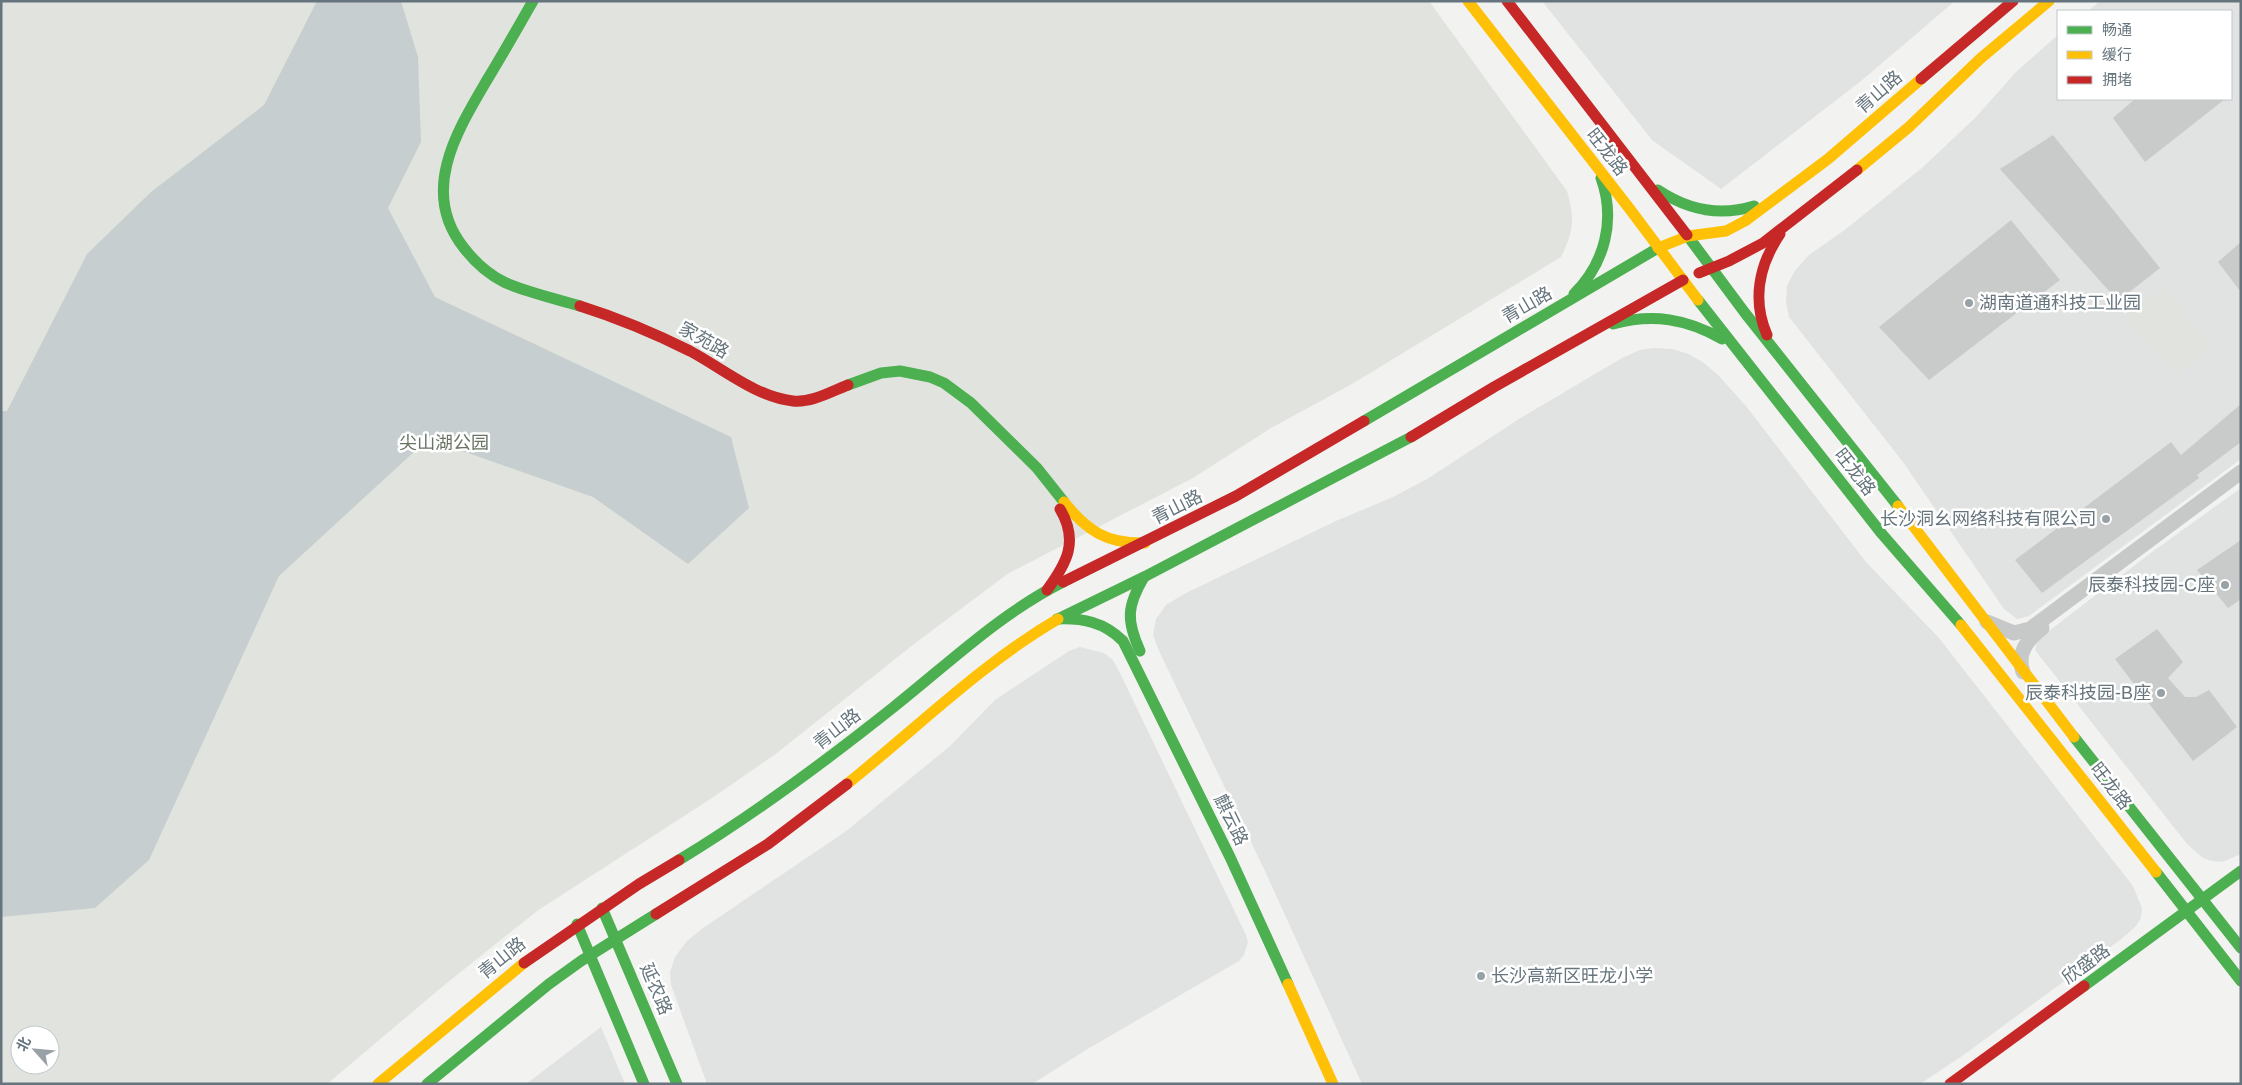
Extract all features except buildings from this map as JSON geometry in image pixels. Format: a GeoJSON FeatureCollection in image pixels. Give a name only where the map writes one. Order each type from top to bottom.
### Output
{"type":"FeatureCollection","features":[{"type":"Feature","properties":{"kind":"main road","name":"家苑路"},"geometry":{"type":"LineString","coordinates":[[525,1],[462,109],[438,166],[438,205],[443,222],[457,252],[468,265],[483,278],[501,288],[625,326],[687,358],[739,391],[777,406],[793,410],[811,408],[858,389],[882,382],[908,381],[928,385],[946,395],[964,408],[1033,472],[1065,517],[1070,529],[1070,542],[1062,568],[1047,590]]}},
{"type":"Feature","properties":{"kind":"main road","name":"家苑路"},"geometry":{"type":"LineString","coordinates":[[533,1],[465,119],[452,147],[446,169],[444,206],[454,235],[461,248],[486,272],[504,282],[627,321],[691,352],[744,384],[780,398],[794,401],[808,400],[881,373],[900,371],[930,376],[957,392],[978,409],[1037,468],[1079,521],[1087,528],[1108,540],[1130,544],[1145,543]]}},
{"type":"Feature","properties":{"kind":"main road","name":"旺龙路"},"geometry":{"type":"LineString","coordinates":[[1468,1],[1743,359],[1882,534],[1961,625],[2241,981]]}},
{"type":"Feature","properties":{"kind":"main road","name":"旺龙路"},"geometry":{"type":"LineString","coordinates":[[1507,1],[1777,352],[1877,478],[1980,617],[2241,948]]}},
{"type":"Feature","properties":{"kind":"main road","name":"青山路"},"geometry":{"type":"LineString","coordinates":[[378,1084],[535,953],[577,924],[773,799],[838,752],[1000,622],[1047,590],[1145,543],[1236,496],[1658,248],[1688,236],[1726,231],[1745,221],[1828,158],[2013,1]]}},
{"type":"Feature","properties":{"kind":"main road"},"geometry":{"type":"LineString","coordinates":[[427,1084],[549,984],[590,955],[768,844],[810,814],[1014,646],[1057,619],[1144,577],[1394,447],[1683,280],[1746,252],[1788,224],[1831,192],[1909,127],[1981,58],[2049,1]]}},
{"type":"Feature","properties":{"kind":"main road"},"geometry":{"type":"LineString","coordinates":[[1568,302],[1596,267],[1604,248],[1607,202],[1604,184],[1594,164]]}},
{"type":"Feature","properties":{"kind":"main road"},"geometry":{"type":"LineString","coordinates":[[1648,183],[1679,202],[1708,212],[1726,214],[1760,204],[1788,190]]}},
{"type":"Feature","properties":{"kind":"main road"},"geometry":{"type":"LineString","coordinates":[[1777,352],[1762,323],[1760,290],[1762,269],[1770,251],[1788,224]]}},
{"type":"Feature","properties":{"kind":"main road"},"geometry":{"type":"LineString","coordinates":[[1590,333],[1639,318],[1672,318],[1706,329],[1724,340],[1743,359]]}},
{"type":"Feature","properties":{"kind":"main road","name":"麒云路"},"geometry":{"type":"LineString","coordinates":[[1144,577],[1129,607],[1128,619],[1131,631],[1263,906],[1343,1084]]}},
{"type":"Feature","properties":{"kind":"main road","name":"麒云路"},"geometry":{"type":"LineString","coordinates":[[1057,619],[1091,621],[1114,632],[1123,641],[1234,865],[1333,1084]]}},
{"type":"Feature","properties":{"kind":"main road","name":"欣盛路"},"geometry":{"type":"LineString","coordinates":[[2205,904],[2241,871]]}},
{"type":"Feature","properties":{"kind":"main road","name":"欣盛路"},"geometry":{"type":"LineString","coordinates":[[1964,1084],[2205,904],[2241,883]]}},
{"type":"Feature","properties":{"kind":"main road","name":"延农路"},"geometry":{"type":"LineString","coordinates":[[602,908],[677,1084]]}},
{"type":"Feature","properties":{"kind":"main road","name":"欣盛路"},"geometry":{"type":"LineString","coordinates":[[1950,1084],[2190,915]]}},
{"type":"Feature","properties":{"kind":"main road"},"geometry":{"type":"LineString","coordinates":[[577,924],[644,1084]]}},
{"type":"Feature","properties":{"kind":"street"},"geometry":{"type":"LineString","coordinates":[[1980,617],[2014,633],[2030,628],[2241,472]]}},
{"type":"Feature","properties":{"kind":"street"},"geometry":{"type":"LineString","coordinates":[[2025,675],[2021,667],[2022,652],[2027,640],[2033,634],[2241,480]]}},
{"type":"Feature","properties":{"kind":"shaded area"},"geometry":{"type":"Polygon","coordinates":[[[317,1],[401,1],[418,57],[421,142],[388,208],[435,297],[731,437],[749,508],[688,564],[593,497],[428,439],[279,576],[149,860],[95,908],[1,917],[1,411],[7,411],[87,254],[151,192],[264,105],[317,1]]]}},
{"type":"Feature","properties":{"kind":"shaded area"},"geometry":{"type":"Polygon","coordinates":[[[1542,1],[1955,1],[1861,81],[1721,189],[1652,140],[1542,1]]]}},
{"type":"Feature","properties":{"kind":"shaded area","name":"湖南道通科技工业园"},"geometry":{"type":"Polygon","coordinates":[[[2100,1],[2241,1],[2241,459],[2029,616],[2017,619],[2004,609],[1903,462],[1789,317],[1786,302],[1787,286],[1794,272],[1809,255],[1846,229],[1923,167],[1975,118],[2017,71],[2057,36],[2057,100],[2232,100],[2232,10],[2089,10],[2100,1]]]}},
{"type":"Feature","properties":{"kind":"shaded area"},"geometry":{"type":"Polygon","coordinates":[[[1654,348],[1672,349],[1689,354],[1704,363],[1718,375],[1746,406],[1866,562],[1939,638],[2133,886],[2142,908],[2141,918],[2135,927],[2120,940],[1965,1054],[1920,1084],[1362,1084],[1264,869],[1159,651],[1153,635],[1156,619],[1166,605],[1184,594],[1338,520],[1391,498],[1427,479],[1519,419],[1622,358],[1640,350],[1654,348]]]}},
{"type":"Feature","properties":{"kind":"shaded area"},"geometry":{"type":"Polygon","coordinates":[[[2241,488],[2241,854],[2222,862],[2203,858],[2187,844],[2035,650],[2038,639],[2148,555],[2241,488]]]}},
{"type":"Feature","properties":{"kind":"shaded area"},"geometry":{"type":"Polygon","coordinates":[[[1080,647],[1104,653],[1113,660],[1119,671],[1246,935],[1248,942],[1244,955],[1239,961],[1091,1047],[1032,1084],[707,1084],[671,985],[670,972],[675,957],[687,941],[703,928],[845,832],[950,746],[995,700],[1069,651],[1080,647]]]}},
{"type":"Feature","properties":{"kind":"shaded area"},"geometry":{"type":"Polygon","coordinates":[[[601,1027],[625,1084],[526,1084],[601,1027]]]}},
{"type":"Feature","properties":{"kind":"green space","name":"尖山湖公园"},"geometry":{"type":"Polygon","coordinates":[[[1,1],[1429,1],[1567,191],[1572,225],[1569,239],[1561,257],[1352,384],[1271,428],[1193,478],[1009,573],[914,644],[777,753],[712,798],[537,911],[442,987],[327,1084],[1,1084],[1,1]]]}},
{"type":"Feature","properties":{"kind":"green space"},"geometry":{"type":"Polygon","coordinates":[[[2164,288],[2211,345],[2176,375],[2123,318],[2164,288]]]}},
{"type":"Feature","properties":{"kind":"traffic: fast"},"geometry":{"type":"LineString","coordinates":[[533,1],[464,120],[447,162],[444,205],[451,227],[464,248],[487,271],[512,286],[580,306]]}},
{"type":"Feature","properties":{"kind":"traffic: fast"},"geometry":{"type":"LineString","coordinates":[[1574,294],[1593,269],[1605,240],[1607,209],[1601,178]]}},
{"type":"Feature","properties":{"kind":"traffic: fast"},"geometry":{"type":"LineString","coordinates":[[1658,190],[1669,197],[1704,210],[1728,211],[1754,206]]}},
{"type":"Feature","properties":{"kind":"traffic: fast"},"geometry":{"type":"LineString","coordinates":[[1687,235],[1745,313],[1898,506]]}},
{"type":"Feature","properties":{"kind":"traffic: fast"},"geometry":{"type":"LineString","coordinates":[[1364,421],[1658,248]]}},
{"type":"Feature","properties":{"kind":"traffic: fast"},"geometry":{"type":"LineString","coordinates":[[1698,300],[1882,534],[1961,625]]}},
{"type":"Feature","properties":{"kind":"traffic: fast"},"geometry":{"type":"LineString","coordinates":[[1613,324],[1642,319],[1669,320],[1696,327],[1722,339]]}},
{"type":"Feature","properties":{"kind":"traffic: fast"},"geometry":{"type":"LineString","coordinates":[[848,385],[881,373],[900,371],[930,377],[944,383],[971,403],[1037,468],[1064,502]]}},
{"type":"Feature","properties":{"kind":"traffic: fast"},"geometry":{"type":"LineString","coordinates":[[1058,619],[1144,577],[1411,437]]}},
{"type":"Feature","properties":{"kind":"traffic: fast"},"geometry":{"type":"LineString","coordinates":[[1140,651],[1132,630],[1130,613],[1134,596],[1144,577]]}},
{"type":"Feature","properties":{"kind":"traffic: fast"},"geometry":{"type":"LineString","coordinates":[[679,860],[735,824],[816,767],[1018,608],[1063,582]]}},
{"type":"Feature","properties":{"kind":"traffic: fast"},"geometry":{"type":"LineString","coordinates":[[1057,619],[1076,619],[1093,622],[1108,629],[1123,641],[1230,857],[1288,984]]}},
{"type":"Feature","properties":{"kind":"traffic: fast"},"geometry":{"type":"LineString","coordinates":[[2074,737],[2241,948]]}},
{"type":"Feature","properties":{"kind":"traffic: fast"},"geometry":{"type":"LineString","coordinates":[[2084,986],[2241,871]]}},
{"type":"Feature","properties":{"kind":"traffic: fast"},"geometry":{"type":"LineString","coordinates":[[2156,872],[2241,981]]}},
{"type":"Feature","properties":{"kind":"traffic: fast"},"geometry":{"type":"LineString","coordinates":[[602,908],[677,1084]]}},
{"type":"Feature","properties":{"kind":"traffic: fast"},"geometry":{"type":"LineString","coordinates":[[427,1084],[549,984],[581,961],[656,914]]}},
{"type":"Feature","properties":{"kind":"traffic: fast"},"geometry":{"type":"LineString","coordinates":[[577,924],[644,1084]]}},
{"type":"Feature","properties":{"kind":"traffic: slow"},"geometry":{"type":"LineString","coordinates":[[1468,1],[1698,300]]}},
{"type":"Feature","properties":{"kind":"traffic: slow"},"geometry":{"type":"LineString","coordinates":[[1857,170],[1909,127],[1981,58],[2049,1]]}},
{"type":"Feature","properties":{"kind":"traffic: slow"},"geometry":{"type":"LineString","coordinates":[[1658,248],[1688,236],[1726,231],[1745,221],[1828,159],[1921,79]]}},
{"type":"Feature","properties":{"kind":"traffic: slow"},"geometry":{"type":"LineString","coordinates":[[1064,502],[1081,521],[1099,534],[1120,541],[1145,543]]}},
{"type":"Feature","properties":{"kind":"traffic: slow"},"geometry":{"type":"LineString","coordinates":[[1898,506],[2074,737]]}},
{"type":"Feature","properties":{"kind":"traffic: slow"},"geometry":{"type":"LineString","coordinates":[[847,784],[976,676],[1002,656],[1058,619]]}},
{"type":"Feature","properties":{"kind":"traffic: slow"},"geometry":{"type":"LineString","coordinates":[[1961,625],[2156,872]]}},
{"type":"Feature","properties":{"kind":"traffic: slow"},"geometry":{"type":"LineString","coordinates":[[378,1084],[524,963]]}},
{"type":"Feature","properties":{"kind":"traffic: slow"},"geometry":{"type":"LineString","coordinates":[[1288,984],[1333,1084]]}},
{"type":"Feature","properties":{"kind":"traffic: jam"},"geometry":{"type":"LineString","coordinates":[[1507,1],[1687,235]]}},
{"type":"Feature","properties":{"kind":"traffic: jam"},"geometry":{"type":"LineString","coordinates":[[1921,79],[2013,1]]}},
{"type":"Feature","properties":{"kind":"traffic: jam"},"geometry":{"type":"LineString","coordinates":[[1699,273],[1729,261],[1763,243],[1857,170]]}},
{"type":"Feature","properties":{"kind":"traffic: jam"},"geometry":{"type":"LineString","coordinates":[[1767,335],[1760,309],[1760,283],[1767,258],[1780,234]]}},
{"type":"Feature","properties":{"kind":"traffic: jam"},"geometry":{"type":"LineString","coordinates":[[1411,437],[1494,387],[1683,280]]}},
{"type":"Feature","properties":{"kind":"traffic: jam"},"geometry":{"type":"LineString","coordinates":[[580,306],[663,338],[690,351],[753,388],[779,398],[793,401],[807,400],[848,385]]}},
{"type":"Feature","properties":{"kind":"traffic: jam"},"geometry":{"type":"LineString","coordinates":[[1063,582],[1236,496],[1364,421]]}},
{"type":"Feature","properties":{"kind":"traffic: jam"},"geometry":{"type":"LineString","coordinates":[[1047,590],[1065,561],[1070,542],[1066,521],[1060,509]]}},
{"type":"Feature","properties":{"kind":"traffic: jam"},"geometry":{"type":"LineString","coordinates":[[656,914],[768,844],[847,784]]}},
{"type":"Feature","properties":{"kind":"traffic: jam"},"geometry":{"type":"LineString","coordinates":[[524,963],[639,884],[679,860]]}},
{"type":"Feature","properties":{"kind":"traffic: jam"},"geometry":{"type":"LineString","coordinates":[[1950,1084],[2084,986]]}},
{"type":"Feature","properties":{"kind":"place","name":"湖南道通科技工业园"},"geometry":{"type":"Point","coordinates":[1969,303]}},
{"type":"Feature","properties":{"kind":"place","name":"长沙洞幺网络科技有限公司"},"geometry":{"type":"Point","coordinates":[2106,519]}},
{"type":"Feature","properties":{"kind":"place","name":"辰泰科技园-C座"},"geometry":{"type":"Point","coordinates":[2225,585]}},
{"type":"Feature","properties":{"kind":"place","name":"辰泰科技园-B座"},"geometry":{"type":"Point","coordinates":[2161,693]}},
{"type":"Feature","properties":{"kind":"place","name":"长沙高新区旺龙小学"},"geometry":{"type":"Point","coordinates":[1481,976]}}]}
